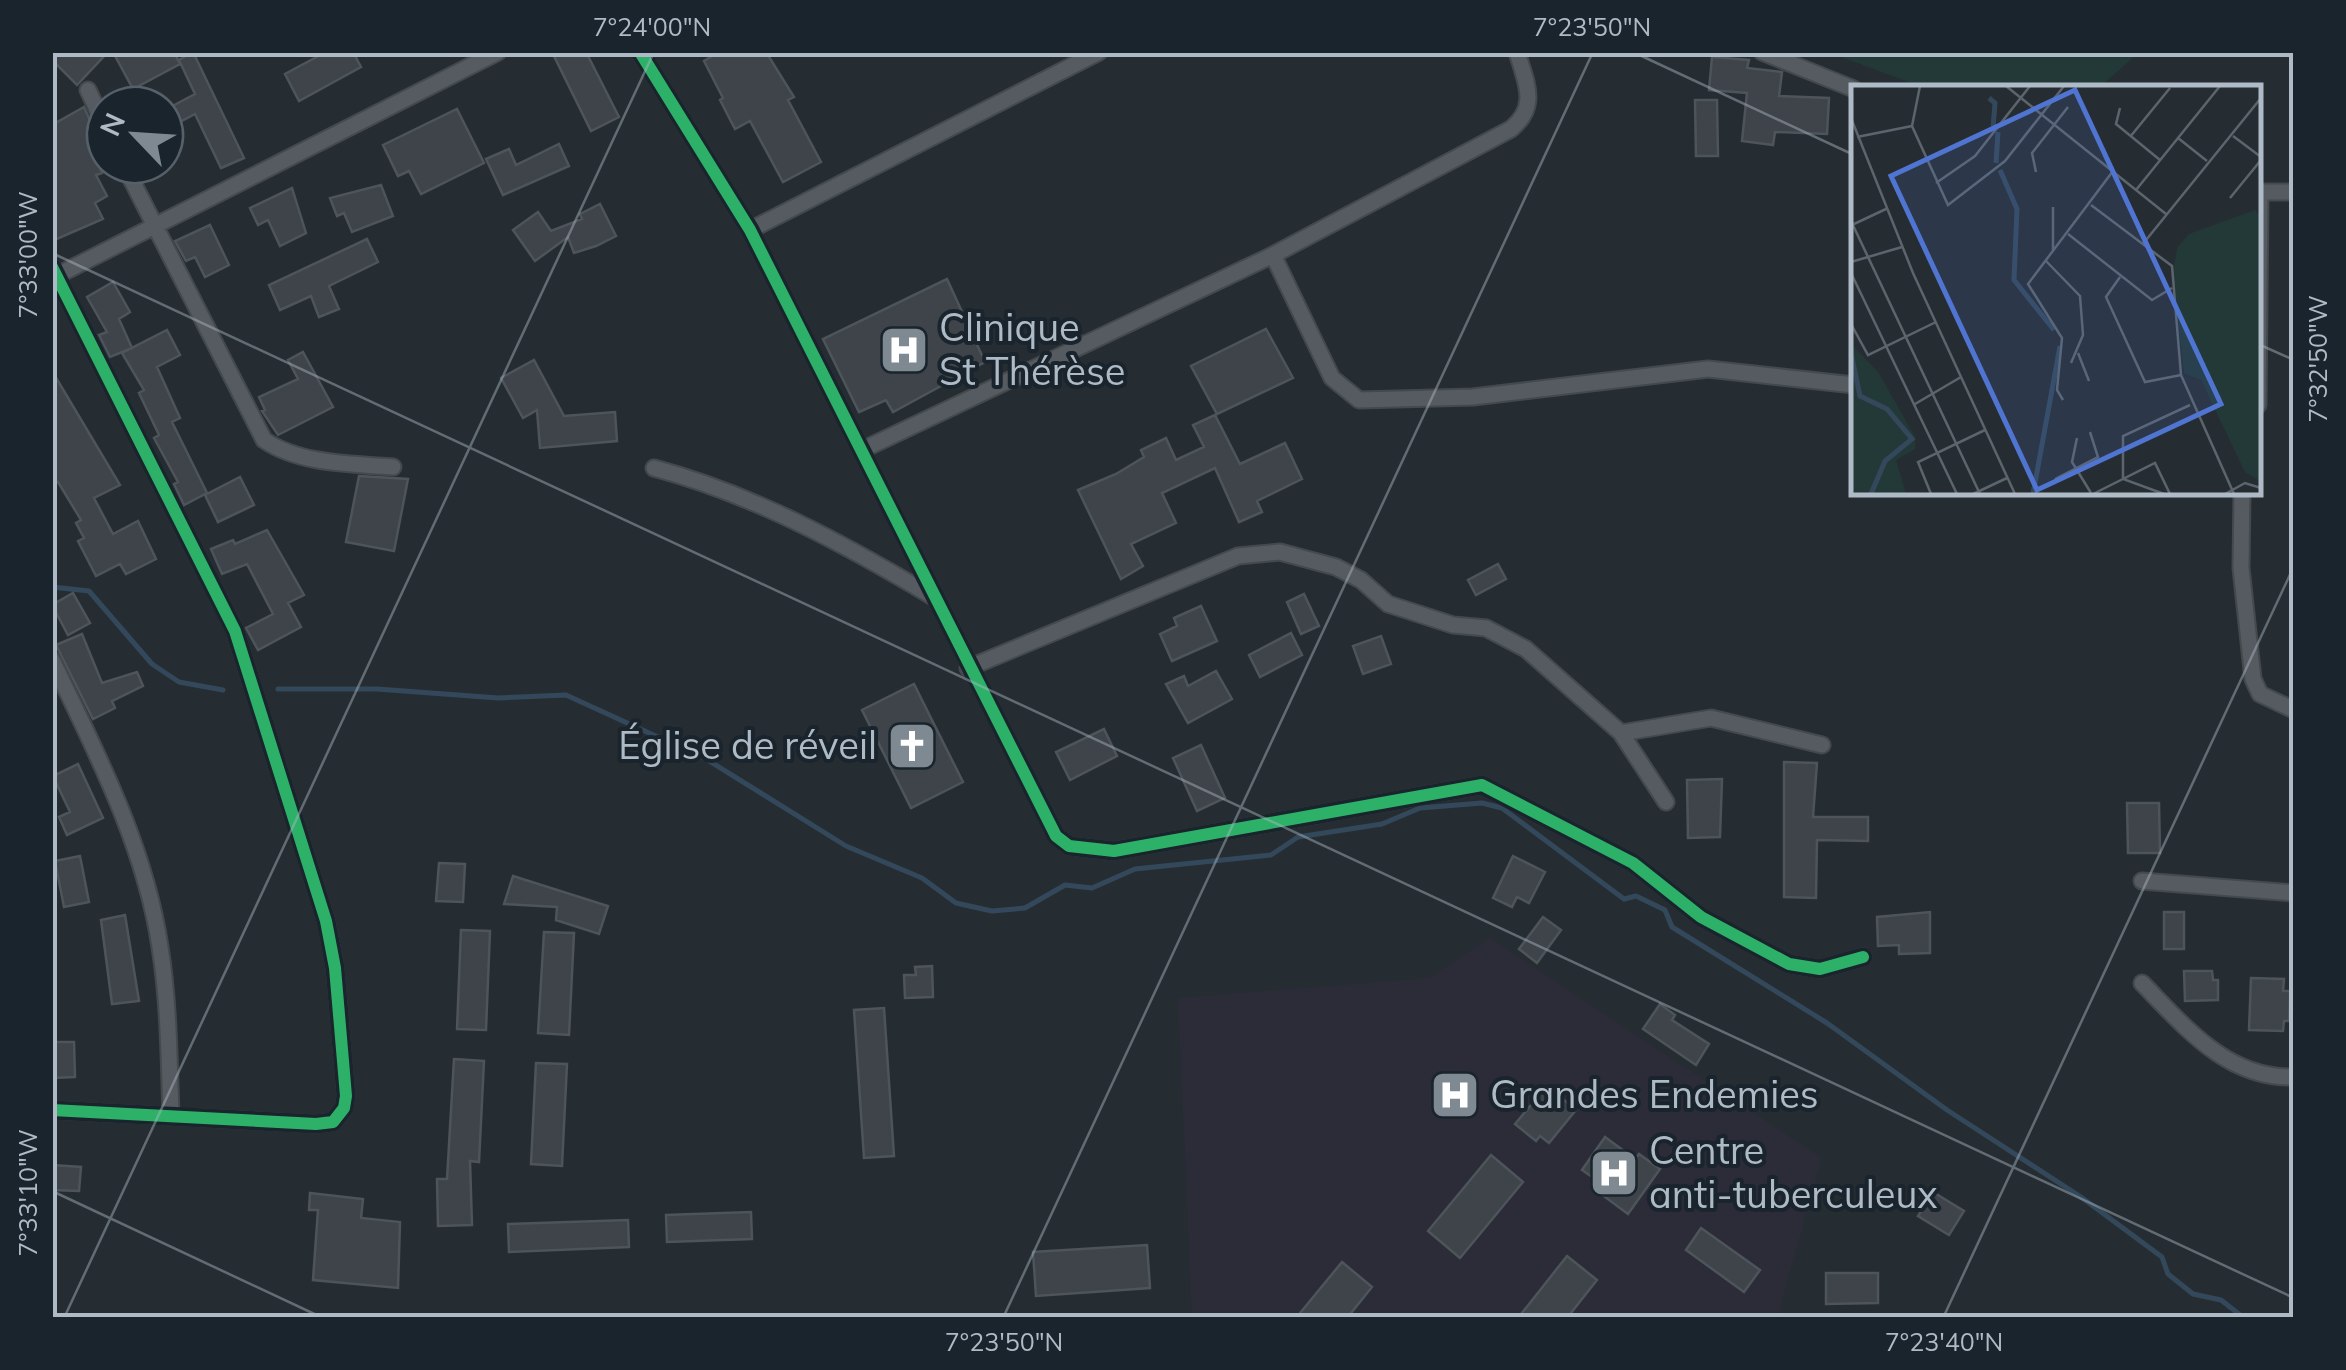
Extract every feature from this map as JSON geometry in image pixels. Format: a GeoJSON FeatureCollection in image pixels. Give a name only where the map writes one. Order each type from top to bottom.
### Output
{"type":"FeatureCollection","features":[{"type":"Feature","properties":{"kind":"street"},"geometry":{"type":"LineString","coordinates":[[52,1110],[333,1122],[344,1108],[346,1096],[335,968],[326,921],[236,632],[54,274],[498,52]]}},
{"type":"Feature","properties":{"kind":"street"},"geometry":{"type":"LineString","coordinates":[[640,52],[750,230],[864,449],[968,668],[1056,836],[1069,846],[1130,848],[1482,785],[1634,863],[1701,917],[1789,964],[1820,969],[1863,957]]}},
{"type":"Feature","properties":{"kind":"street"},"geometry":{"type":"LineString","coordinates":[[750,230],[1099,52]]}},
{"type":"Feature","properties":{"kind":"street"},"geometry":{"type":"LineString","coordinates":[[864,449],[1274,255],[1511,129],[1525,117],[1530,98],[1517,52]]}},
{"type":"Feature","properties":{"kind":"street"},"geometry":{"type":"LineString","coordinates":[[1762,52],[1851,88]]}},
{"type":"Feature","properties":{"kind":"street"},"geometry":{"type":"LineString","coordinates":[[134,185],[264,440],[279,450],[393,468]]}},
{"type":"Feature","properties":{"kind":"street"},"geometry":{"type":"LineString","coordinates":[[2261,192],[2294,192]]}},
{"type":"Feature","properties":{"kind":"street"},"geometry":{"type":"LineString","coordinates":[[1274,255],[1332,378],[1359,400],[1473,397],[1708,369],[1851,385]]}},
{"type":"Feature","properties":{"kind":"street"},"geometry":{"type":"LineString","coordinates":[[654,468],[739,495],[863,556],[935,598]]}},
{"type":"Feature","properties":{"kind":"street"},"geometry":{"type":"LineString","coordinates":[[2242,495],[2242,568],[2253,679],[2260,694],[2294,710]]}},
{"type":"Feature","properties":{"kind":"street"},"geometry":{"type":"LineString","coordinates":[[968,668],[1238,556],[1280,552],[1336,566],[1361,580],[1388,604],[1409,613],[1453,626],[1486,628],[1526,649],[1620,732],[1666,802]]}},
{"type":"Feature","properties":{"kind":"street"},"geometry":{"type":"LineString","coordinates":[[52,660],[117,800],[150,899],[164,988],[171,1116]]}},
{"type":"Feature","properties":{"kind":"street"},"geometry":{"type":"LineString","coordinates":[[1620,732],[1711,718],[1822,745]]}},
{"type":"Feature","properties":{"kind":"street"},"geometry":{"type":"LineString","coordinates":[[2142,881],[2294,894]]}},
{"type":"Feature","properties":{"kind":"street"},"geometry":{"type":"LineString","coordinates":[[2142,983],[2230,1065],[2270,1078],[2294,1078]]}},
{"type":"Feature","properties":{"kind":"shaded area","name":"Grandes Endemies"},"geometry":{"type":"Polygon","coordinates":[[[1489,938],[1822,1158],[1777,1318],[1192,1317],[1178,998],[1429,978],[1489,938]]]}},
{"type":"Feature","properties":{"kind":"green space"},"geometry":{"type":"Polygon","coordinates":[[[1831,53],[2294,54],[2136,55],[2102,85],[1917,85],[1831,53]]]}},
{"type":"Feature","properties":{"kind":"building"},"geometry":{"type":"Polygon","coordinates":[[[52,52],[108,52],[77,85],[52,60],[52,52]]]}},
{"type":"Feature","properties":{"kind":"building"},"geometry":{"type":"Polygon","coordinates":[[[113,52],[174,52],[180,64],[141,85],[131,85],[113,52]]]}},
{"type":"Feature","properties":{"kind":"building"},"geometry":{"type":"Polygon","coordinates":[[[193,52],[244,158],[221,168],[195,114],[185,119],[185,99],[195,94],[179,60],[193,52]]]}},
{"type":"Feature","properties":{"kind":"building"},"geometry":{"type":"Polygon","coordinates":[[[326,52],[353,52],[361,67],[299,101],[285,74],[326,52]]]}},
{"type":"Feature","properties":{"kind":"building"},"geometry":{"type":"Polygon","coordinates":[[[552,52],[586,52],[619,117],[591,131],[552,52]]]}},
{"type":"Feature","properties":{"kind":"building"},"geometry":{"type":"Polygon","coordinates":[[[719,52],[766,52],[794,97],[788,100],[821,162],[783,182],[750,121],[735,129],[720,100],[723,98],[704,61],[719,52]]]}},
{"type":"Feature","properties":{"kind":"building"},"geometry":{"type":"Polygon","coordinates":[[[1712,57],[1749,60],[1747,68],[1782,72],[1779,96],[1829,98],[1827,134],[1775,132],[1773,145],[1742,141],[1747,93],[1709,90],[1712,57]]]}},
{"type":"Feature","properties":{"kind":"building"},"geometry":{"type":"Polygon","coordinates":[[[1695,100],[1717,100],[1718,156],[1696,156],[1695,100]]]}},
{"type":"Feature","properties":{"kind":"building"},"geometry":{"type":"Polygon","coordinates":[[[84,107],[85,185],[101,185],[107,196],[95,203],[103,219],[52,241],[52,125],[84,107]]]}},
{"type":"Feature","properties":{"kind":"building"},"geometry":{"type":"Polygon","coordinates":[[[457,109],[484,163],[421,194],[409,171],[398,176],[383,145],[457,109]]]}},
{"type":"Feature","properties":{"kind":"building"},"geometry":{"type":"Polygon","coordinates":[[[559,144],[569,166],[503,195],[486,159],[509,149],[516,165],[559,144]]]}},
{"type":"Feature","properties":{"kind":"building"},"geometry":{"type":"Polygon","coordinates":[[[381,185],[393,216],[352,232],[344,213],[337,216],[330,198],[381,185]]]}},
{"type":"Feature","properties":{"kind":"building"},"geometry":{"type":"Polygon","coordinates":[[[292,188],[306,233],[280,246],[268,220],[258,225],[250,208],[292,188]]]}},
{"type":"Feature","properties":{"kind":"building"},"geometry":{"type":"Polygon","coordinates":[[[600,204],[616,236],[574,253],[568,237],[535,261],[513,230],[538,212],[551,231],[582,219],[580,214],[600,204]]]}},
{"type":"Feature","properties":{"kind":"building"},"geometry":{"type":"Polygon","coordinates":[[[210,225],[229,265],[205,277],[195,257],[186,261],[175,241],[210,225]]]}},
{"type":"Feature","properties":{"kind":"building"},"geometry":{"type":"Polygon","coordinates":[[[367,239],[378,262],[329,286],[339,309],[319,317],[311,296],[280,310],[269,285],[367,239]]]}},
{"type":"Feature","properties":{"kind":"building","name":"Clinique St Thérèse"},"geometry":{"type":"Polygon","coordinates":[[[947,279],[985,362],[893,412],[886,400],[859,412],[823,339],[947,279]]]}},
{"type":"Feature","properties":{"kind":"building"},"geometry":{"type":"Polygon","coordinates":[[[113,282],[130,312],[119,319],[132,348],[110,357],[99,335],[107,332],[87,297],[113,282]]]}},
{"type":"Feature","properties":{"kind":"building"},"geometry":{"type":"Polygon","coordinates":[[[1266,329],[1293,378],[1217,414],[1191,366],[1266,329]]]}},
{"type":"Feature","properties":{"kind":"building"},"geometry":{"type":"Polygon","coordinates":[[[167,330],[180,355],[157,367],[180,418],[172,422],[207,493],[184,505],[174,484],[178,482],[154,438],[159,435],[139,393],[144,390],[122,353],[167,330]]]}},
{"type":"Feature","properties":{"kind":"building"},"geometry":{"type":"Polygon","coordinates":[[[303,352],[333,407],[278,435],[262,411],[265,410],[259,397],[298,379],[288,360],[303,352]]]}},
{"type":"Feature","properties":{"kind":"building"},"geometry":{"type":"Polygon","coordinates":[[[534,360],[564,416],[615,412],[617,441],[540,448],[537,410],[523,418],[501,378],[534,360]]]}},
{"type":"Feature","properties":{"kind":"building"},"geometry":{"type":"Polygon","coordinates":[[[52,371],[120,485],[94,498],[113,534],[138,521],[156,559],[126,574],[120,564],[96,576],[78,541],[84,538],[76,523],[81,520],[58,482],[52,485],[52,371]]]}},
{"type":"Feature","properties":{"kind":"building"},"geometry":{"type":"Polygon","coordinates":[[[1215,415],[1240,464],[1285,443],[1302,479],[1257,501],[1262,512],[1239,522],[1215,468],[1162,493],[1176,523],[1131,544],[1143,566],[1121,579],[1078,490],[1116,474],[1144,457],[1141,450],[1166,438],[1176,460],[1204,447],[1193,425],[1215,415]]]}},
{"type":"Feature","properties":{"kind":"building"},"geometry":{"type":"Polygon","coordinates":[[[359,476],[408,479],[394,551],[346,542],[359,476]]]}},
{"type":"Feature","properties":{"kind":"building"},"geometry":{"type":"Polygon","coordinates":[[[240,477],[254,505],[218,522],[205,495],[240,477]]]}},
{"type":"Feature","properties":{"kind":"building"},"geometry":{"type":"Polygon","coordinates":[[[267,530],[304,595],[288,603],[301,627],[258,650],[246,628],[273,614],[247,564],[222,574],[211,549],[267,530]]]}},
{"type":"Feature","properties":{"kind":"building"},"geometry":{"type":"Polygon","coordinates":[[[1498,564],[1506,579],[1476,595],[1468,580],[1498,564]]]}},
{"type":"Feature","properties":{"kind":"building"},"geometry":{"type":"Polygon","coordinates":[[[73,593],[90,623],[68,635],[52,605],[73,593]]]}},
{"type":"Feature","properties":{"kind":"building"},"geometry":{"type":"Polygon","coordinates":[[[1304,594],[1319,626],[1301,634],[1287,602],[1304,594]]]}},
{"type":"Feature","properties":{"kind":"building"},"geometry":{"type":"Polygon","coordinates":[[[1201,606],[1217,641],[1172,661],[1160,634],[1177,626],[1174,618],[1201,606]]]}},
{"type":"Feature","properties":{"kind":"building"},"geometry":{"type":"Polygon","coordinates":[[[1291,633],[1302,655],[1260,677],[1249,655],[1291,633]]]}},
{"type":"Feature","properties":{"kind":"building"},"geometry":{"type":"Polygon","coordinates":[[[82,634],[102,683],[137,672],[143,686],[112,701],[115,708],[93,719],[56,645],[82,634]]]}},
{"type":"Feature","properties":{"kind":"building"},"geometry":{"type":"Polygon","coordinates":[[[1381,636],[1391,664],[1363,674],[1353,646],[1381,636]]]}},
{"type":"Feature","properties":{"kind":"building"},"geometry":{"type":"Polygon","coordinates":[[[1216,671],[1232,699],[1188,723],[1166,684],[1184,676],[1188,686],[1216,671]]]}},
{"type":"Feature","properties":{"kind":"building","name":"Église de réveil"},"geometry":{"type":"Polygon","coordinates":[[[914,684],[963,782],[911,808],[862,710],[914,684]]]}},
{"type":"Feature","properties":{"kind":"building"},"geometry":{"type":"Polygon","coordinates":[[[1104,729],[1117,756],[1070,780],[1056,752],[1104,729]]]}},
{"type":"Feature","properties":{"kind":"building"},"geometry":{"type":"Polygon","coordinates":[[[1201,745],[1225,798],[1197,811],[1173,758],[1201,745]]]}},
{"type":"Feature","properties":{"kind":"building"},"geometry":{"type":"Polygon","coordinates":[[[1784,762],[1817,763],[1813,817],[1868,817],[1868,841],[1817,840],[1816,898],[1784,897],[1784,762]]]}},
{"type":"Feature","properties":{"kind":"building"},"geometry":{"type":"Polygon","coordinates":[[[78,764],[103,818],[67,835],[59,817],[70,812],[53,776],[78,764]]]}},
{"type":"Feature","properties":{"kind":"building"},"geometry":{"type":"Polygon","coordinates":[[[1722,779],[1720,837],[1688,838],[1687,780],[1722,779]]]}},
{"type":"Feature","properties":{"kind":"building"},"geometry":{"type":"Polygon","coordinates":[[[2127,803],[2159,803],[2160,853],[2128,853],[2127,803]]]}},
{"type":"Feature","properties":{"kind":"building"},"geometry":{"type":"Polygon","coordinates":[[[80,856],[89,902],[64,907],[55,861],[80,856]]]}},
{"type":"Feature","properties":{"kind":"building"},"geometry":{"type":"Polygon","coordinates":[[[1513,856],[1545,872],[1529,903],[1517,897],[1512,907],[1493,898],[1513,856]]]}},
{"type":"Feature","properties":{"kind":"building"},"geometry":{"type":"Polygon","coordinates":[[[439,863],[465,864],[463,902],[436,901],[439,863]]]}},
{"type":"Feature","properties":{"kind":"building"},"geometry":{"type":"Polygon","coordinates":[[[513,876],[608,906],[599,934],[556,920],[557,907],[504,904],[513,876]]]}},
{"type":"Feature","properties":{"kind":"building"},"geometry":{"type":"Polygon","coordinates":[[[1930,912],[1930,953],[1899,954],[1899,945],[1878,946],[1877,917],[1930,912]]]}},
{"type":"Feature","properties":{"kind":"building"},"geometry":{"type":"Polygon","coordinates":[[[2164,912],[2184,912],[2184,949],[2164,949],[2164,912]]]}},
{"type":"Feature","properties":{"kind":"building"},"geometry":{"type":"Polygon","coordinates":[[[125,915],[139,1001],[112,1004],[101,920],[125,915]]]}},
{"type":"Feature","properties":{"kind":"building"},"geometry":{"type":"Polygon","coordinates":[[[1543,917],[1561,930],[1537,963],[1519,949],[1543,917]]]}},
{"type":"Feature","properties":{"kind":"building"},"geometry":{"type":"Polygon","coordinates":[[[461,930],[490,931],[486,1030],[457,1029],[461,930]]]}},
{"type":"Feature","properties":{"kind":"building"},"geometry":{"type":"Polygon","coordinates":[[[544,932],[574,933],[569,1035],[538,1033],[544,932]]]}},
{"type":"Feature","properties":{"kind":"building"},"geometry":{"type":"Polygon","coordinates":[[[932,966],[933,997],[905,998],[904,975],[916,975],[915,967],[932,966]]]}},
{"type":"Feature","properties":{"kind":"building"},"geometry":{"type":"Polygon","coordinates":[[[2184,971],[2212,971],[2213,980],[2218,980],[2218,1000],[2185,1001],[2184,971]]]}},
{"type":"Feature","properties":{"kind":"building"},"geometry":{"type":"Polygon","coordinates":[[[2251,978],[2284,979],[2283,991],[2290,991],[2289,1021],[2284,1021],[2283,1031],[2249,1030],[2251,978]]]}},
{"type":"Feature","properties":{"kind":"building"},"geometry":{"type":"Polygon","coordinates":[[[1660,1004],[1675,1015],[1672,1020],[1709,1044],[1696,1065],[1643,1029],[1660,1004]]]}},
{"type":"Feature","properties":{"kind":"building"},"geometry":{"type":"Polygon","coordinates":[[[884,1008],[894,1156],[864,1158],[854,1010],[884,1008]]]}},
{"type":"Feature","properties":{"kind":"building"},"geometry":{"type":"Polygon","coordinates":[[[52,1042],[74,1042],[75,1077],[52,1078],[52,1042]]]}},
{"type":"Feature","properties":{"kind":"building"},"geometry":{"type":"Polygon","coordinates":[[[454,1059],[484,1061],[479,1162],[470,1161],[472,1225],[438,1226],[437,1179],[447,1179],[454,1059]]]}},
{"type":"Feature","properties":{"kind":"building"},"geometry":{"type":"Polygon","coordinates":[[[536,1063],[567,1064],[562,1166],[531,1164],[536,1063]]]}},
{"type":"Feature","properties":{"kind":"building"},"geometry":{"type":"Polygon","coordinates":[[[1547,1086],[1576,1110],[1549,1143],[1540,1136],[1536,1141],[1515,1124],[1547,1086]]]}},
{"type":"Feature","properties":{"kind":"building"},"geometry":{"type":"Polygon","coordinates":[[[1605,1137],[1635,1159],[1639,1154],[1660,1169],[1628,1214],[1597,1191],[1602,1184],[1582,1170],[1605,1137]]]}},
{"type":"Feature","properties":{"kind":"building"},"geometry":{"type":"Polygon","coordinates":[[[1491,1155],[1523,1182],[1460,1258],[1428,1231],[1491,1155]]]}},
{"type":"Feature","properties":{"kind":"building"},"geometry":{"type":"Polygon","coordinates":[[[52,1165],[81,1167],[79,1191],[52,1190],[52,1165]]]}},
{"type":"Feature","properties":{"kind":"building"},"geometry":{"type":"Polygon","coordinates":[[[1933,1192],[1964,1211],[1949,1235],[1918,1216],[1933,1192]]]}},
{"type":"Feature","properties":{"kind":"building"},"geometry":{"type":"Polygon","coordinates":[[[310,1193],[363,1199],[361,1218],[400,1222],[398,1288],[313,1280],[318,1210],[309,1210],[310,1193]]]}},
{"type":"Feature","properties":{"kind":"building"},"geometry":{"type":"Polygon","coordinates":[[[751,1212],[752,1239],[667,1242],[666,1215],[751,1212]]]}},
{"type":"Feature","properties":{"kind":"building"},"geometry":{"type":"Polygon","coordinates":[[[628,1220],[629,1247],[509,1252],[508,1224],[628,1220]]]}},
{"type":"Feature","properties":{"kind":"building"},"geometry":{"type":"Polygon","coordinates":[[[1701,1228],[1760,1270],[1744,1292],[1686,1250],[1701,1228]]]}},
{"type":"Feature","properties":{"kind":"building"},"geometry":{"type":"Polygon","coordinates":[[[1147,1245],[1150,1288],[1036,1296],[1033,1252],[1147,1245]]]}},
{"type":"Feature","properties":{"kind":"building"},"geometry":{"type":"Polygon","coordinates":[[[1567,1256],[1597,1280],[1567,1318],[1518,1318],[1567,1256]]]}},
{"type":"Feature","properties":{"kind":"building"},"geometry":{"type":"Polygon","coordinates":[[[1342,1262],[1372,1287],[1347,1318],[1296,1318],[1342,1262]]]}},
{"type":"Feature","properties":{"kind":"building"},"geometry":{"type":"Polygon","coordinates":[[[1826,1273],[1878,1273],[1878,1303],[1826,1304],[1826,1273]]]}},
{"type":"Feature","properties":{"kind":"waterway"},"geometry":{"type":"LineString","coordinates":[[52,587],[89,591],[152,664],[179,682],[223,690]]}},
{"type":"Feature","properties":{"kind":"waterway"},"geometry":{"type":"LineString","coordinates":[[278,689],[377,689],[498,698],[566,695],[706,759],[846,846],[922,878],[956,903],[992,911],[1025,908],[1065,885],[1092,888],[1135,869],[1271,855],[1298,837],[1382,824],[1420,808],[1482,803],[1502,808],[1624,899],[1636,896],[1665,910],[1672,927],[1827,1023],[1947,1110],[2081,1197],[2162,1257],[2168,1274],[2193,1294],[2221,1300],[2244,1318]]}},
{"type":"Feature","properties":{"kind":"cycle path"},"geometry":{"type":"LineString","coordinates":[[640,52],[750,230],[1056,836],[1069,846],[1114,851],[1482,785],[1633,863],[1701,917],[1789,964],[1820,969],[1863,957]]}},
{"type":"Feature","properties":{"kind":"cycle path"},"geometry":{"type":"LineString","coordinates":[[52,267],[235,631],[326,921],[335,968],[346,1096],[344,1108],[333,1122],[316,1124],[52,1110]]}},
{"type":"Feature","properties":{"kind":"place","name":"Clinique St Thérèse"},"geometry":{"type":"Point","coordinates":[904,350]}},
{"type":"Feature","properties":{"kind":"place","name":"Église de réveil"},"geometry":{"type":"Point","coordinates":[912,746]}},
{"type":"Feature","properties":{"kind":"place","name":"Grandes Endemies"},"geometry":{"type":"Point","coordinates":[1455,1095]}},
{"type":"Feature","properties":{"kind":"place","name":"Centre anti-tuberculeux"},"geometry":{"type":"Point","coordinates":[1614,1173]}}]}
